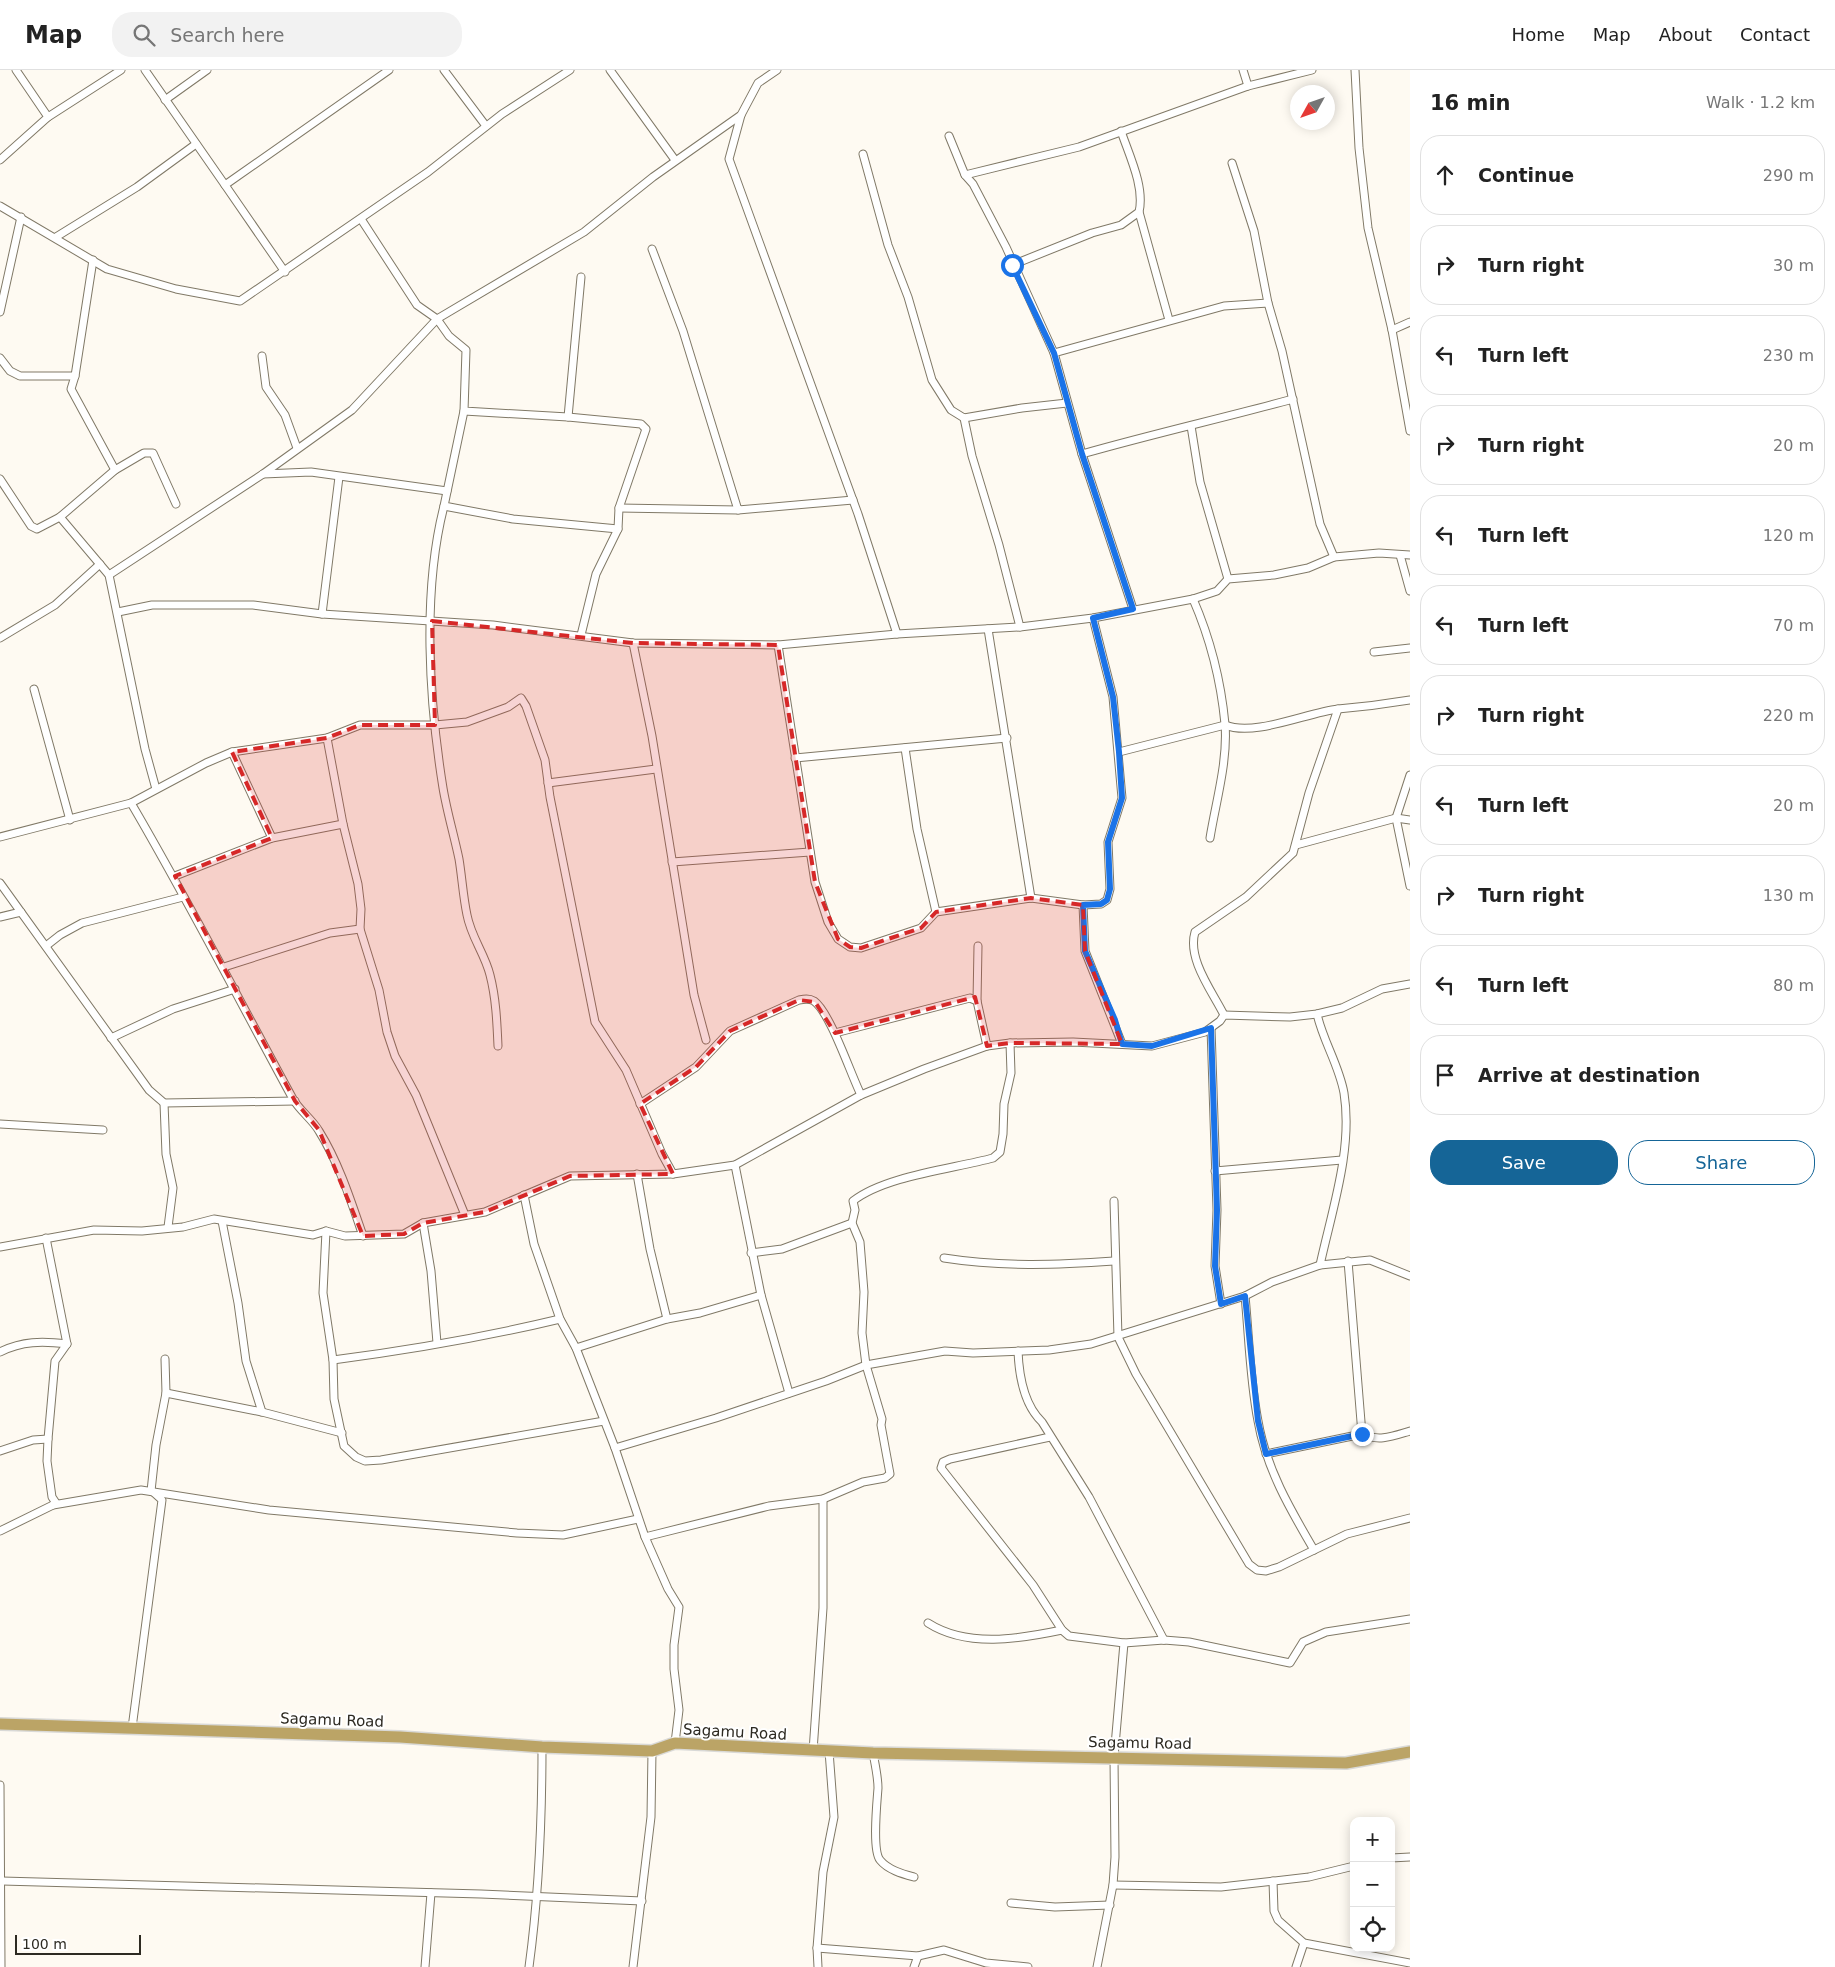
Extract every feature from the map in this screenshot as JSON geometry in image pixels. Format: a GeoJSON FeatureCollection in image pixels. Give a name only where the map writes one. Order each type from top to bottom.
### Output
{"type":"FeatureCollection","features":[{"type":"Feature","properties":{"kind":"highway","name":"Sagamu Road"},"geometry":{"type":"LineString","coordinates":[[0,1724],[400,1737],[542,1747],[652,1751],[675,1743],[873,1753],[1346,1763],[1410,1752]]}},
{"type":"Feature","properties":{"kind":"street"},"geometry":{"type":"LineString","coordinates":[[16,70],[48,117]]}},
{"type":"Feature","properties":{"kind":"street"},"geometry":{"type":"LineString","coordinates":[[0,160],[48,117],[121,70]]}},
{"type":"Feature","properties":{"kind":"street"},"geometry":{"type":"LineString","coordinates":[[145,70],[286,272]]}},
{"type":"Feature","properties":{"kind":"street"},"geometry":{"type":"LineString","coordinates":[[165,100],[207,70]]}},
{"type":"Feature","properties":{"kind":"street"},"geometry":{"type":"LineString","coordinates":[[225,185],[390,70]]}},
{"type":"Feature","properties":{"kind":"street"},"geometry":{"type":"LineString","coordinates":[[444,70],[486,126]]}},
{"type":"Feature","properties":{"kind":"street"},"geometry":{"type":"LineString","coordinates":[[0,206],[21,216],[107,269],[176,289],[240,301],[286,272],[428,172],[486,126],[570,70]]}},
{"type":"Feature","properties":{"kind":"street"},"geometry":{"type":"LineString","coordinates":[[610,70],[675,160]]}},
{"type":"Feature","properties":{"kind":"street"},"geometry":{"type":"LineString","coordinates":[[777,70],[758,83],[741,115],[729,159],[853,500],[897,634]]}},
{"type":"Feature","properties":{"kind":"street"},"geometry":{"type":"LineString","coordinates":[[1243,70],[1248,86]]}},
{"type":"Feature","properties":{"kind":"street"},"geometry":{"type":"LineString","coordinates":[[966,174],[1079,147],[1248,86],[1312,70]]}},
{"type":"Feature","properties":{"kind":"street"},"geometry":{"type":"LineString","coordinates":[[1355,70],[1359,148],[1368,228],[1392,330],[1410,431]]}},
{"type":"Feature","properties":{"kind":"street"},"geometry":{"type":"LineString","coordinates":[[109,575],[263,474],[352,410],[437,319],[584,232],[675,160],[741,115]]}},
{"type":"Feature","properties":{"kind":"street"},"geometry":{"type":"LineString","coordinates":[[1121,132],[1137,180],[1140,198],[1139,212],[1169,320]]}},
{"type":"Feature","properties":{"kind":"street"},"geometry":{"type":"LineString","coordinates":[[949,136],[966,174],[1006,247],[1012,265],[1054,353],[1082,454],[1133,609]]}},
{"type":"Feature","properties":{"kind":"street"},"geometry":{"type":"LineString","coordinates":[[56,237],[136,187],[196,144]]}},
{"type":"Feature","properties":{"kind":"street"},"geometry":{"type":"LineString","coordinates":[[863,154],[888,245],[908,297],[932,380],[951,410],[964,418],[1022,408],[1067,403]]}},
{"type":"Feature","properties":{"kind":"street"},"geometry":{"type":"LineString","coordinates":[[1232,164],[1254,231],[1268,303],[1293,399],[1320,524],[1334,558]]}},
{"type":"Feature","properties":{"kind":"street"},"geometry":{"type":"LineString","coordinates":[[1012,265],[1092,233],[1120,225],[1139,212]]}},
{"type":"Feature","properties":{"kind":"street"},"geometry":{"type":"LineString","coordinates":[[0,312],[10,275],[21,216]]}},
{"type":"Feature","properties":{"kind":"street"},"geometry":{"type":"LineString","coordinates":[[361,219],[417,305],[437,319],[449,336],[466,350],[464,411],[436,540],[432,568],[431,684],[443,789],[459,859],[467,916],[474,941],[490,974],[498,1046]]}},
{"type":"Feature","properties":{"kind":"street"},"geometry":{"type":"LineString","coordinates":[[652,249],[683,331],[738,510]]}},
{"type":"Feature","properties":{"kind":"street"},"geometry":{"type":"LineString","coordinates":[[93,260],[76,376],[71,389],[115,470]]}},
{"type":"Feature","properties":{"kind":"street"},"geometry":{"type":"LineString","coordinates":[[0,282],[10,275]]}},
{"type":"Feature","properties":{"kind":"street"},"geometry":{"type":"LineString","coordinates":[[568,417],[581,278]]}},
{"type":"Feature","properties":{"kind":"street"},"geometry":{"type":"LineString","coordinates":[[1054,353],[1224,306],[1268,303]]}},
{"type":"Feature","properties":{"kind":"street"},"geometry":{"type":"LineString","coordinates":[[1392,330],[1410,322]]}},
{"type":"Feature","properties":{"kind":"street"},"geometry":{"type":"LineString","coordinates":[[262,356],[266,388],[285,416],[297,448]]}},
{"type":"Feature","properties":{"kind":"street"},"geometry":{"type":"LineString","coordinates":[[0,358],[10,371],[20,376],[76,376]]}},
{"type":"Feature","properties":{"kind":"street"},"geometry":{"type":"LineString","coordinates":[[1082,454],[1150,434],[1191,426],[1293,399]]}},
{"type":"Feature","properties":{"kind":"street"},"geometry":{"type":"LineString","coordinates":[[464,411],[568,417],[641,424],[646,430],[619,508],[618,529],[596,574],[581,635]]}},
{"type":"Feature","properties":{"kind":"street"},"geometry":{"type":"LineString","coordinates":[[964,418],[972,456],[999,545],[1020,627]]}},
{"type":"Feature","properties":{"kind":"street"},"geometry":{"type":"LineString","coordinates":[[1191,426],[1200,482],[1228,579]]}},
{"type":"Feature","properties":{"kind":"street"},"geometry":{"type":"LineString","coordinates":[[0,480],[31,526],[37,529],[60,516],[115,470],[144,453],[153,453],[176,504]]}},
{"type":"Feature","properties":{"kind":"street"},"geometry":{"type":"LineString","coordinates":[[263,474],[311,472],[447,491]]}},
{"type":"Feature","properties":{"kind":"street"},"geometry":{"type":"LineString","coordinates":[[322,614],[339,476]]}},
{"type":"Feature","properties":{"kind":"street"},"geometry":{"type":"LineString","coordinates":[[619,508],[738,510],[853,500]]}},
{"type":"Feature","properties":{"kind":"street"},"geometry":{"type":"LineString","coordinates":[[444,506],[513,519],[618,529]]}},
{"type":"Feature","properties":{"kind":"street"},"geometry":{"type":"LineString","coordinates":[[60,516],[109,575],[145,748],[156,788]]}},
{"type":"Feature","properties":{"kind":"street"},"geometry":{"type":"LineString","coordinates":[[118,612],[152,605],[195,603],[253,605],[322,614],[494,625],[633,643],[778,645],[897,634],[1020,627],[1093,618],[1193,599],[1217,591],[1228,579],[1274,575],[1308,568],[1334,558],[1378,553],[1410,555]]}},
{"type":"Feature","properties":{"kind":"street"},"geometry":{"type":"LineString","coordinates":[[1400,555],[1410,591]]}},
{"type":"Feature","properties":{"kind":"street"},"geometry":{"type":"LineString","coordinates":[[0,638],[55,605],[100,564]]}},
{"type":"Feature","properties":{"kind":"street"},"geometry":{"type":"LineString","coordinates":[[1193,599],[1212,654],[1225,725],[1223,759],[1210,838]]}},
{"type":"Feature","properties":{"kind":"street"},"geometry":{"type":"LineString","coordinates":[[778,645],[815,882],[828,922],[838,939],[850,947],[861,948],[921,928],[936,912],[1031,898],[1083,905],[1101,904],[1107,900],[1110,889],[1108,842],[1122,798],[1113,697],[1093,618]]}},
{"type":"Feature","properties":{"kind":"street"},"geometry":{"type":"LineString","coordinates":[[988,629],[1031,898]]}},
{"type":"Feature","properties":{"kind":"street"},"geometry":{"type":"LineString","coordinates":[[633,643],[652,736],[656,769],[684,922],[694,996],[706,1040]]}},
{"type":"Feature","properties":{"kind":"street"},"geometry":{"type":"LineString","coordinates":[[1374,652],[1410,648]]}},
{"type":"Feature","properties":{"kind":"street"},"geometry":{"type":"LineString","coordinates":[[34,690],[70,820]]}},
{"type":"Feature","properties":{"kind":"street"},"geometry":{"type":"LineString","coordinates":[[0,838],[131,803],[156,788],[232,752],[327,738],[360,725],[435,725],[467,722],[508,707],[521,698],[526,706],[545,760],[595,1022],[626,1070],[662,1154],[673,1174]]}},
{"type":"Feature","properties":{"kind":"street"},"geometry":{"type":"LineString","coordinates":[[1119,752],[1225,725],[1234,729],[1257,727],[1338,710],[1357,709],[1410,700]]}},
{"type":"Feature","properties":{"kind":"street"},"geometry":{"type":"LineString","coordinates":[[1224,1014],[1198,965],[1193,940],[1195,932],[1246,897],[1287,861],[1296,845],[1309,793],[1338,710]]}},
{"type":"Feature","properties":{"kind":"street"},"geometry":{"type":"LineString","coordinates":[[327,738],[343,824],[358,884],[360,929],[379,990],[381,1008],[395,1056],[416,1095],[464,1215]]}},
{"type":"Feature","properties":{"kind":"street"},"geometry":{"type":"LineString","coordinates":[[795,758],[1006,738]]}},
{"type":"Feature","properties":{"kind":"street"},"geometry":{"type":"LineString","coordinates":[[905,748],[917,829],[936,912]]}},
{"type":"Feature","properties":{"kind":"street"},"geometry":{"type":"LineString","coordinates":[[232,752],[272,838]]}},
{"type":"Feature","properties":{"kind":"street"},"geometry":{"type":"LineString","coordinates":[[548,783],[656,769]]}},
{"type":"Feature","properties":{"kind":"street"},"geometry":{"type":"LineString","coordinates":[[1410,775],[1396,818],[1410,886]]}},
{"type":"Feature","properties":{"kind":"street"},"geometry":{"type":"LineString","coordinates":[[131,803],[175,876],[183,898],[224,967],[295,1101],[319,1130],[350,1198],[363,1236]]}},
{"type":"Feature","properties":{"kind":"street"},"geometry":{"type":"LineString","coordinates":[[1296,845],[1396,818],[1410,820]]}},
{"type":"Feature","properties":{"kind":"street"},"geometry":{"type":"LineString","coordinates":[[175,876],[272,838],[343,824]]}},
{"type":"Feature","properties":{"kind":"street"},"geometry":{"type":"LineString","coordinates":[[672,862],[810,852]]}},
{"type":"Feature","properties":{"kind":"street"},"geometry":{"type":"LineString","coordinates":[[0,883],[149,1090],[164,1104],[295,1101]]}},
{"type":"Feature","properties":{"kind":"street"},"geometry":{"type":"LineString","coordinates":[[46,946],[82,922],[183,898]]}},
{"type":"Feature","properties":{"kind":"street"},"geometry":{"type":"LineString","coordinates":[[1083,905],[1085,951],[1115,1020],[1122,1044]]}},
{"type":"Feature","properties":{"kind":"street"},"geometry":{"type":"LineString","coordinates":[[0,917],[21,912]]}},
{"type":"Feature","properties":{"kind":"street"},"geometry":{"type":"LineString","coordinates":[[224,967],[330,933],[360,929]]}},
{"type":"Feature","properties":{"kind":"street"},"geometry":{"type":"LineString","coordinates":[[978,946],[976,1001],[987,1046]]}},
{"type":"Feature","properties":{"kind":"street"},"geometry":{"type":"LineString","coordinates":[[0,1247],[94,1230],[142,1231],[183,1227],[214,1219],[313,1235],[326,1231],[344,1236],[404,1234],[423,1223],[485,1212],[570,1176],[673,1174],[735,1165],[862,1095],[924,1069],[987,1046],[1010,1043],[1152,1046],[1211,1028],[1224,1014],[1290,1017],[1317,1014],[1342,1008],[1382,989],[1410,984]]}},
{"type":"Feature","properties":{"kind":"street"},"geometry":{"type":"LineString","coordinates":[[111,1038],[173,1009],[235,989]]}},
{"type":"Feature","properties":{"kind":"street"},"geometry":{"type":"LineString","coordinates":[[834,1033],[970,998],[976,1001]]}},
{"type":"Feature","properties":{"kind":"street"},"geometry":{"type":"LineString","coordinates":[[640,1104],[696,1067],[730,1031],[798,1000],[808,999],[815,1002],[834,1033],[862,1095]]}},
{"type":"Feature","properties":{"kind":"street"},"geometry":{"type":"LineString","coordinates":[[1317,1014],[1322,1034],[1335,1064],[1344,1092],[1346,1122],[1342,1160],[1320,1265]]}},
{"type":"Feature","properties":{"kind":"street"},"geometry":{"type":"LineString","coordinates":[[1211,1028],[1217,1210],[1215,1266],[1221,1304]]}},
{"type":"Feature","properties":{"kind":"street"},"geometry":{"type":"LineString","coordinates":[[645,1538],[770,1506],[823,1499],[863,1482],[885,1478],[890,1474],[881,1426],[882,1419],[866,1365],[862,1333],[864,1292],[860,1242],[852,1223],[855,1210],[853,1201],[868,1191],[897,1180],[993,1158],[1000,1152],[1004,1104],[1010,1073],[1010,1043]]}},
{"type":"Feature","properties":{"kind":"street"},"geometry":{"type":"LineString","coordinates":[[164,1104],[166,1154],[173,1188],[168,1227]]}},
{"type":"Feature","properties":{"kind":"street"},"geometry":{"type":"LineString","coordinates":[[0,1124],[103,1130]]}},
{"type":"Feature","properties":{"kind":"street"},"geometry":{"type":"LineString","coordinates":[[1215,1171],[1342,1160]]}},
{"type":"Feature","properties":{"kind":"street"},"geometry":{"type":"LineString","coordinates":[[735,1165],[751,1253],[789,1393]]}},
{"type":"Feature","properties":{"kind":"street"},"geometry":{"type":"LineString","coordinates":[[637,1174],[650,1249],[667,1318]]}},
{"type":"Feature","properties":{"kind":"street"},"geometry":{"type":"LineString","coordinates":[[524,1195],[534,1244],[560,1319],[576,1348],[615,1448],[645,1538],[668,1589],[678,1606],[674,1645],[674,1669],[679,1710],[675,1743]]}},
{"type":"Feature","properties":{"kind":"street"},"geometry":{"type":"LineString","coordinates":[[1114,1201],[1114,1261],[1118,1337],[1136,1374],[1249,1564],[1257,1570],[1266,1571],[1279,1568],[1347,1534],[1410,1518]]}},
{"type":"Feature","properties":{"kind":"street"},"geometry":{"type":"LineString","coordinates":[[222,1221],[238,1303],[246,1361],[262,1412]]}},
{"type":"Feature","properties":{"kind":"street"},"geometry":{"type":"LineString","coordinates":[[423,1223],[431,1271],[437,1343]]}},
{"type":"Feature","properties":{"kind":"street"},"geometry":{"type":"LineString","coordinates":[[751,1253],[782,1248],[852,1223]]}},
{"type":"Feature","properties":{"kind":"street"},"geometry":{"type":"LineString","coordinates":[[326,1231],[323,1293],[333,1360],[334,1399],[344,1446],[356,1457],[365,1461],[481,1444],[556,1428],[604,1421]]}},
{"type":"Feature","properties":{"kind":"street"},"geometry":{"type":"LineString","coordinates":[[46,1238],[66,1344],[55,1361],[48,1439],[47,1461],[52,1497],[56,1503],[53,1505]]}},
{"type":"Feature","properties":{"kind":"street"},"geometry":{"type":"LineString","coordinates":[[944,1258],[977,1264],[1039,1266],[1114,1261]]}},
{"type":"Feature","properties":{"kind":"street"},"geometry":{"type":"LineString","coordinates":[[615,1448],[789,1393],[866,1365],[945,1352],[1018,1351],[1091,1344],[1118,1337],[1245,1296],[1272,1282],[1320,1265],[1370,1260],[1410,1276]]}},
{"type":"Feature","properties":{"kind":"street"},"geometry":{"type":"LineString","coordinates":[[1348,1261],[1362,1434]]}},
{"type":"Feature","properties":{"kind":"street"},"geometry":{"type":"LineString","coordinates":[[576,1348],[667,1318],[700,1313],[761,1295]]}},
{"type":"Feature","properties":{"kind":"street"},"geometry":{"type":"LineString","coordinates":[[1245,1296],[1258,1421],[1266,1454],[1286,1501],[1314,1550]]}},
{"type":"Feature","properties":{"kind":"street"},"geometry":{"type":"LineString","coordinates":[[333,1360],[419,1349],[437,1343],[506,1332],[560,1319]]}},
{"type":"Feature","properties":{"kind":"street"},"geometry":{"type":"LineString","coordinates":[[0,1352],[16,1344],[33,1342],[66,1344]]}},
{"type":"Feature","properties":{"kind":"street"},"geometry":{"type":"LineString","coordinates":[[1018,1351],[1019,1371],[1034,1414],[1042,1422],[1089,1497],[1164,1640]]}},
{"type":"Feature","properties":{"kind":"street"},"geometry":{"type":"LineString","coordinates":[[151,1491],[156,1445],[166,1393],[165,1359]]}},
{"type":"Feature","properties":{"kind":"street"},"geometry":{"type":"LineString","coordinates":[[166,1393],[262,1412],[342,1433]]}},
{"type":"Feature","properties":{"kind":"street"},"geometry":{"type":"LineString","coordinates":[[1266,1454],[1362,1434],[1372,1439],[1382,1439],[1410,1431]]}},
{"type":"Feature","properties":{"kind":"street"},"geometry":{"type":"LineString","coordinates":[[1050,1436],[950,1459],[943,1462],[941,1468],[1033,1585],[1062,1630],[1069,1636],[1079,1639],[1124,1643],[1164,1640],[1189,1642],[1290,1663],[1303,1642],[1326,1632],[1410,1620]]}},
{"type":"Feature","properties":{"kind":"street"},"geometry":{"type":"LineString","coordinates":[[0,1451],[33,1440],[48,1439]]}},
{"type":"Feature","properties":{"kind":"street"},"geometry":{"type":"LineString","coordinates":[[132,1728],[162,1500],[151,1491]]}},
{"type":"Feature","properties":{"kind":"street"},"geometry":{"type":"LineString","coordinates":[[0,1531],[53,1505],[122,1493],[151,1491],[269,1510],[517,1533],[563,1535],[638,1519]]}},
{"type":"Feature","properties":{"kind":"street"},"geometry":{"type":"LineString","coordinates":[[813,1751],[823,1608],[823,1499]]}},
{"type":"Feature","properties":{"kind":"street"},"geometry":{"type":"LineString","coordinates":[[928,1623],[964,1637],[979,1639],[1038,1635],[1062,1630]]}},
{"type":"Feature","properties":{"kind":"street"},"geometry":{"type":"LineString","coordinates":[[1097,1967],[1113,1885],[1115,1857],[1114,1757],[1124,1643]]}},
{"type":"Feature","properties":{"kind":"street"},"geometry":{"type":"LineString","coordinates":[[529,1967],[542,1832],[542,1747]]}},
{"type":"Feature","properties":{"kind":"street"},"geometry":{"type":"LineString","coordinates":[[633,1967],[651,1817],[652,1751]]}},
{"type":"Feature","properties":{"kind":"street"},"geometry":{"type":"LineString","coordinates":[[818,1967],[817,1948],[823,1872],[834,1817],[829,1751]]}},
{"type":"Feature","properties":{"kind":"street"},"geometry":{"type":"LineString","coordinates":[[873,1753],[878,1786],[875,1805],[878,1855],[884,1864],[898,1873],[914,1877]]}},
{"type":"Feature","properties":{"kind":"street"},"geometry":{"type":"LineString","coordinates":[[0,1785],[1,1967]]}},
{"type":"Feature","properties":{"kind":"street"},"geometry":{"type":"LineString","coordinates":[[1395,1858],[1410,1857]]}},
{"type":"Feature","properties":{"kind":"street"},"geometry":{"type":"LineString","coordinates":[[1113,1885],[1221,1887],[1309,1876],[1350,1867]]}},
{"type":"Feature","properties":{"kind":"street"},"geometry":{"type":"LineString","coordinates":[[2,1881],[537,1896],[642,1901]]}},
{"type":"Feature","properties":{"kind":"street"},"geometry":{"type":"LineString","coordinates":[[1273,1881],[1274,1911],[1278,1920],[1304,1944],[1410,1965]]}},
{"type":"Feature","properties":{"kind":"street"},"geometry":{"type":"LineString","coordinates":[[425,1967],[431,1893]]}},
{"type":"Feature","properties":{"kind":"street"},"geometry":{"type":"LineString","coordinates":[[1011,1903],[1055,1907],[1110,1905]]}},
{"type":"Feature","properties":{"kind":"street"},"geometry":{"type":"LineString","coordinates":[[1296,1967],[1304,1944]]}},
{"type":"Feature","properties":{"kind":"street"},"geometry":{"type":"LineString","coordinates":[[817,1948],[918,1956],[944,1950],[986,1963],[1028,1967]]}},
{"type":"Feature","properties":{"kind":"street"},"geometry":{"type":"LineString","coordinates":[[914,1967],[918,1956]]}},
{"type":"Feature","properties":{"kind":"highlighted area"},"geometry":{"type":"Polygon","coordinates":[[[432,621],[633,643],[778,645],[815,882],[838,939],[850,947],[861,948],[921,928],[936,912],[1031,898],[1083,905],[1085,951],[1122,1044],[1010,1043],[987,1046],[975,997],[835,1033],[815,1002],[799,1000],[730,1031],[696,1067],[640,1104],[673,1174],[570,1176],[485,1212],[423,1223],[404,1234],[363,1236],[319,1130],[295,1101],[175,876],[272,838],[232,752],[327,738],[360,725],[435,725],[432,621]]]}},
{"type":"Feature","properties":{"kind":"route"},"geometry":{"type":"LineString","coordinates":[[1012,265],[1054,353],[1082,454],[1133,609],[1093,618],[1113,697],[1122,798],[1108,842],[1110,889],[1107,900],[1101,904],[1083,905],[1085,951],[1115,1020],[1122,1044],[1152,1046],[1190,1034],[1205,1032],[1211,1028],[1217,1210],[1215,1266],[1221,1304],[1245,1296],[1258,1421],[1266,1454],[1362,1434]]}}]}
